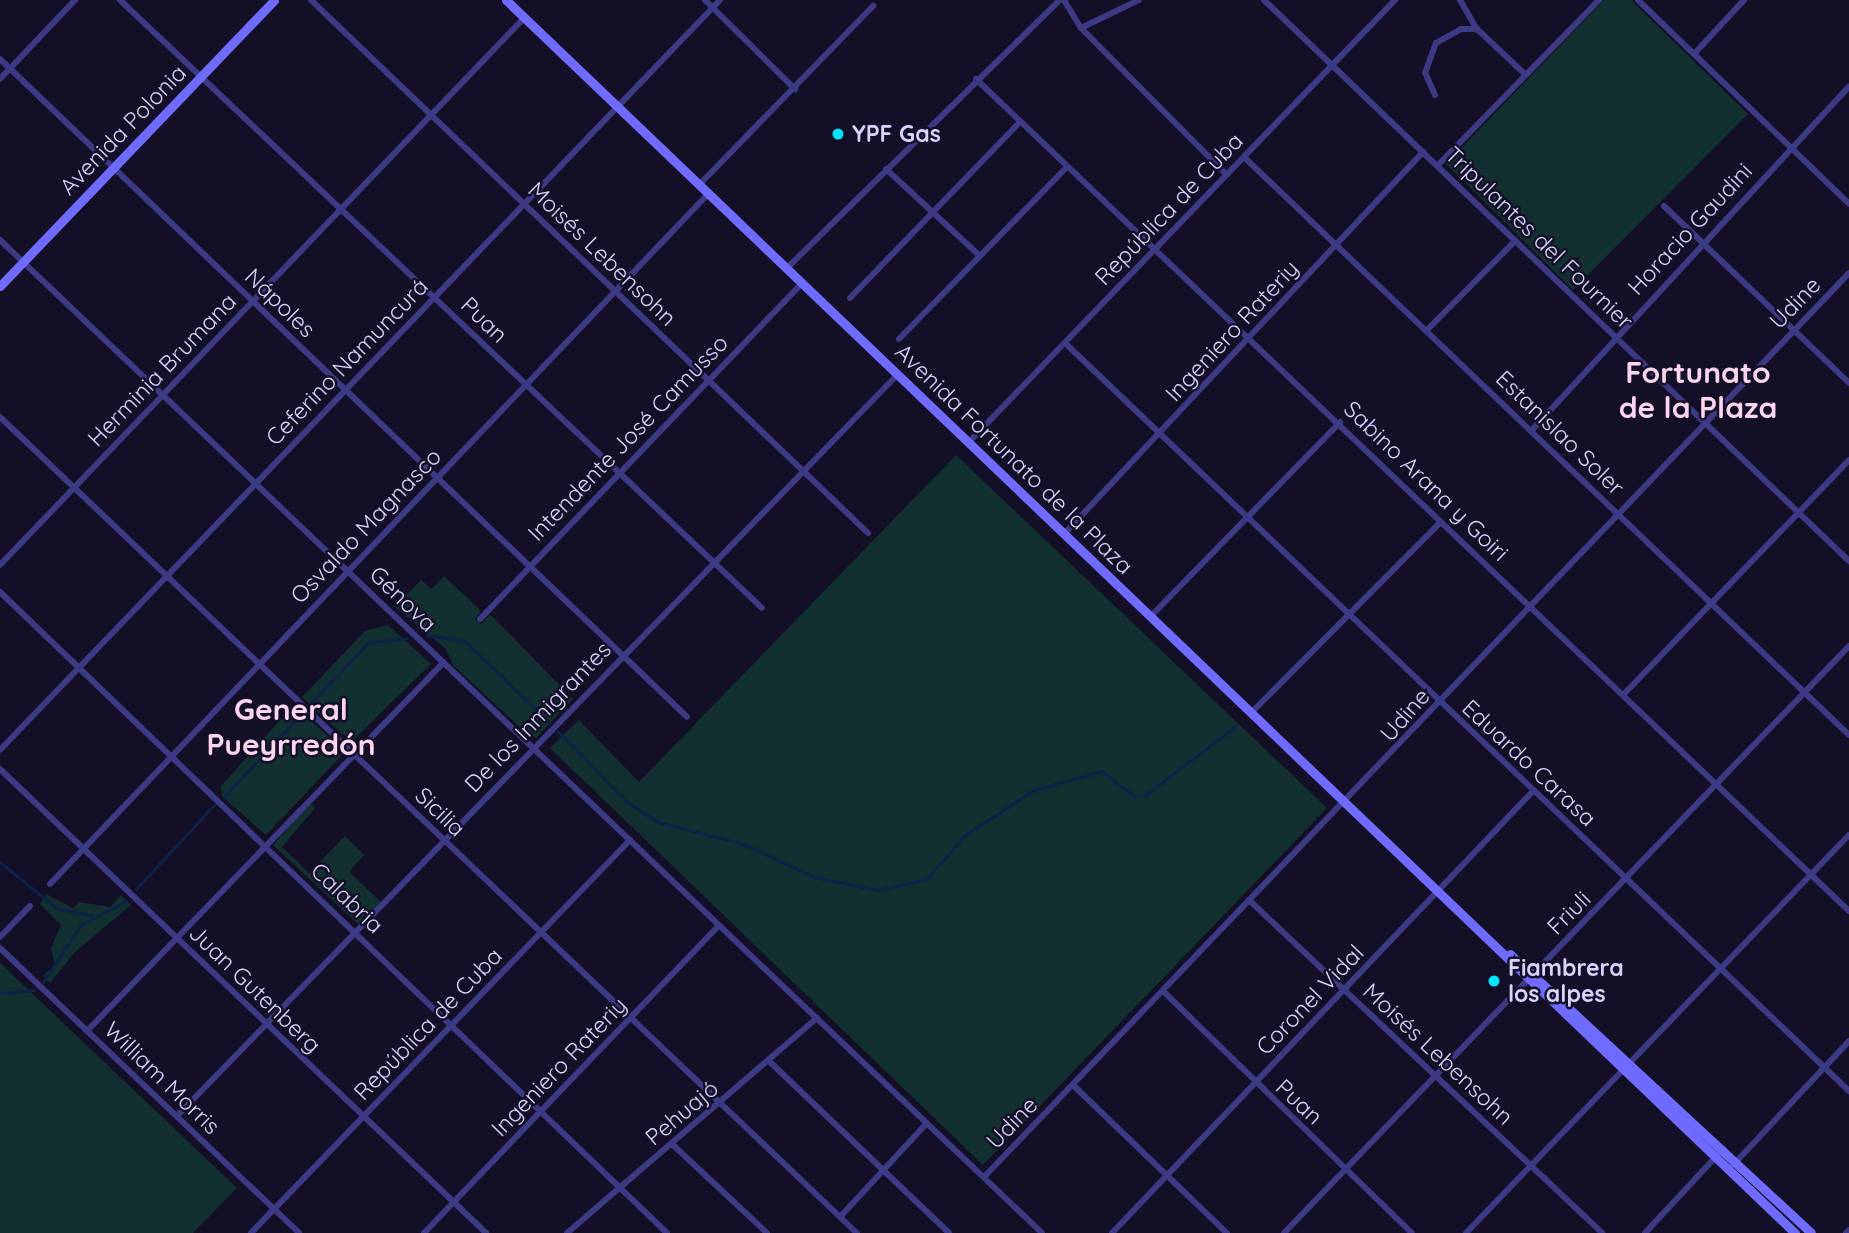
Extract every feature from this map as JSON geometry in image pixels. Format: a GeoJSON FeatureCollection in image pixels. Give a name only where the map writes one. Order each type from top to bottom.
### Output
{"type":"FeatureCollection","features":[{"type":"Feature","properties":{"kind":"main road","name":"Avenida Polonia"},"geometry":{"type":"LineString","coordinates":[[0,286],[274,0]]}},
{"type":"Feature","properties":{"kind":"main road","name":"Avenida Fortunato de la Plaza"},"geometry":{"type":"LineString","coordinates":[[506,0],[1438,891],[1498,945],[1535,972],[1811,1233]]}},
{"type":"Feature","properties":{"kind":"main road","name":"Avenida Fortunato de la Plaza"},"geometry":{"type":"LineString","coordinates":[[1498,945],[1528,979],[1795,1233]]}},
{"type":"Feature","properties":{"kind":"street"},"geometry":{"type":"LineString","coordinates":[[0,79],[75,0]]}},
{"type":"Feature","properties":{"kind":"street","name":"Puan"},"geometry":{"type":"LineString","coordinates":[[120,0],[762,608]]}},
{"type":"Feature","properties":{"kind":"street","name":"Moisés Lebensohn"},"geometry":{"type":"LineString","coordinates":[[311,0],[868,533]]}},
{"type":"Feature","properties":{"kind":"street"},"geometry":{"type":"LineString","coordinates":[[705,0],[795,89]]}},
{"type":"Feature","properties":{"kind":"street","name":"Ceferino Namuncurá"},"geometry":{"type":"LineString","coordinates":[[0,750],[720,0]]}},
{"type":"Feature","properties":{"kind":"street"},"geometry":{"type":"LineString","coordinates":[[787,268],[976,79],[1062,0],[1081,28],[1227,175]]}},
{"type":"Feature","properties":{"kind":"street"},"geometry":{"type":"LineString","coordinates":[[1081,28],[1139,0]]}},
{"type":"Feature","properties":{"kind":"street","name":"Tripulantes del Fournier"},"geometry":{"type":"LineString","coordinates":[[1264,0],[1849,561]]}},
{"type":"Feature","properties":{"kind":"street","name":"República de Cuba"},"geometry":{"type":"LineString","coordinates":[[969,442],[1395,0]]}},
{"type":"Feature","properties":{"kind":"street"},"geometry":{"type":"LineString","coordinates":[[1460,0],[1477,29],[1526,75]]}},
{"type":"Feature","properties":{"kind":"street"},"geometry":{"type":"LineString","coordinates":[[1438,166],[1599,0]]}},
{"type":"Feature","properties":{"kind":"street"},"geometry":{"type":"LineString","coordinates":[[1638,0],[1849,204]]}},
{"type":"Feature","properties":{"kind":"street"},"geometry":{"type":"LineString","coordinates":[[1694,54],[1744,0]]}},
{"type":"Feature","properties":{"kind":"street"},"geometry":{"type":"LineString","coordinates":[[699,185],[873,6]]}},
{"type":"Feature","properties":{"kind":"street","name":"Herminia Brumana"},"geometry":{"type":"LineString","coordinates":[[0,565],[524,18]]}},
{"type":"Feature","properties":{"kind":"street"},"geometry":{"type":"LineString","coordinates":[[1435,95],[1425,73],[1436,43],[1461,29],[1477,29]]}},
{"type":"Feature","properties":{"kind":"street","name":"Nápoles"},"geometry":{"type":"LineString","coordinates":[[0,59],[688,717]]}},
{"type":"Feature","properties":{"kind":"street","name":"Sabino Arana y Goiri"},"geometry":{"type":"LineString","coordinates":[[976,79],[1067,167],[1157,246],[1441,522],[1849,911]]}},
{"type":"Feature","properties":{"kind":"street","name":"Horacio Gaudini"},"geometry":{"type":"LineString","coordinates":[[1532,430],[1615,336],[1849,87]]}},
{"type":"Feature","properties":{"kind":"street"},"geometry":{"type":"LineString","coordinates":[[850,298],[1020,122]]}},
{"type":"Feature","properties":{"kind":"street","name":"Ingeniero Rateriy"},"geometry":{"type":"LineString","coordinates":[[1065,533],[1423,152]]}},
{"type":"Feature","properties":{"kind":"street","name":"Estanislao Soler"},"geometry":{"type":"LineString","coordinates":[[1245,158],[1335,247],[1532,430],[1849,735]]}},
{"type":"Feature","properties":{"kind":"street"},"geometry":{"type":"LineString","coordinates":[[899,339],[1067,167]]}},
{"type":"Feature","properties":{"kind":"street"},"geometry":{"type":"LineString","coordinates":[[886,169],[980,256]]}},
{"type":"Feature","properties":{"kind":"street","name":"Osvaldo Magnasco"},"geometry":{"type":"LineString","coordinates":[[50,884],[708,194]]}},
{"type":"Feature","properties":{"kind":"street"},"geometry":{"type":"LineString","coordinates":[[1664,206],[1795,328],[1849,383]]}},
{"type":"Feature","properties":{"kind":"street","name":"Génova"},"geometry":{"type":"LineString","coordinates":[[0,240],[817,1018]]}},
{"type":"Feature","properties":{"kind":"street"},"geometry":{"type":"LineString","coordinates":[[1426,331],[1516,241]]}},
{"type":"Feature","properties":{"kind":"street","name":"Udine"},"geometry":{"type":"LineString","coordinates":[[984,1177],[1347,804],[1439,702],[1849,273]]}},
{"type":"Feature","properties":{"kind":"street","name":"Intendente José Camusso"},"geometry":{"type":"LineString","coordinates":[[480,619],[802,283]]}},
{"type":"Feature","properties":{"kind":"street","name":"Eduardo Carasa"},"geometry":{"type":"LineString","coordinates":[[1065,343],[1246,519],[1849,1091]]}},
{"type":"Feature","properties":{"kind":"street","name":"De los Inmigrantes"},"geometry":{"type":"LineString","coordinates":[[177,1116],[802,469],[898,374]]}},
{"type":"Feature","properties":{"kind":"street","name":"Sicilia"},"geometry":{"type":"LineString","coordinates":[[0,417],[857,1233]]}},
{"type":"Feature","properties":{"kind":"street"},"geometry":{"type":"LineString","coordinates":[[1151,616],[1340,422]]}},
{"type":"Feature","properties":{"kind":"street"},"geometry":{"type":"LineString","coordinates":[[1624,694],[1849,460]]}},
{"type":"Feature","properties":{"kind":"street"},"geometry":{"type":"LineString","coordinates":[[1252,712],[1346,614],[1441,522]]}},
{"type":"Feature","properties":{"kind":"street","name":"Calabria"},"geometry":{"type":"LineString","coordinates":[[0,592],[543,1109],[623,1186],[667,1233]]}},
{"type":"Feature","properties":{"kind":"street","name":"Friuli"},"geometry":{"type":"LineString","coordinates":[[1284,1233],[1628,879],[1716,783],[1849,646]]}},
{"type":"Feature","properties":{"kind":"street"},"geometry":{"type":"LineString","coordinates":[[87,1031],[444,662]]}},
{"type":"Feature","properties":{"kind":"street","name":"Juan Gutenberg"},"geometry":{"type":"LineString","coordinates":[[0,769],[486,1233]]}},
{"type":"Feature","properties":{"kind":"street","name":"Coronel Vidal"},"geometry":{"type":"LineString","coordinates":[[1112,1233],[1533,791]]}},
{"type":"Feature","properties":{"kind":"street"},"geometry":{"type":"LineString","coordinates":[[1466,1233],[1849,835]]}},
{"type":"Feature","properties":{"kind":"street","name":"República de Cuba"},"geometry":{"type":"LineString","coordinates":[[251,1233],[631,840]]}},
{"type":"Feature","properties":{"kind":"street","name":"Moisés Lebensohn"},"geometry":{"type":"LineString","coordinates":[[1250,901],[1602,1233]]}},
{"type":"Feature","properties":{"kind":"street"},"geometry":{"type":"LineString","coordinates":[[0,937],[30,905]]}},
{"type":"Feature","properties":{"kind":"street","name":"Ingeniero Rateriy"},"geometry":{"type":"LineString","coordinates":[[424,1233],[719,925]]}},
{"type":"Feature","properties":{"kind":"street","name":"William Morris"},"geometry":{"type":"LineString","coordinates":[[0,948],[299,1233]]}},
{"type":"Feature","properties":{"kind":"street","name":"Puan"},"geometry":{"type":"LineString","coordinates":[[1165,993],[1254,1083],[1412,1233]]}},
{"type":"Feature","properties":{"kind":"street"},"geometry":{"type":"LineString","coordinates":[[817,1018],[1037,1231]]}},
{"type":"Feature","properties":{"kind":"street","name":"Pehuajó"},"geometry":{"type":"LineString","coordinates":[[567,1233],[576,1230],[817,1018]]}},
{"type":"Feature","properties":{"kind":"street"},"geometry":{"type":"LineString","coordinates":[[1729,1170],[1849,1041]]}},
{"type":"Feature","properties":{"kind":"street"},"geometry":{"type":"LineString","coordinates":[[769,1061],[949,1233]]}},
{"type":"Feature","properties":{"kind":"street"},"geometry":{"type":"LineString","coordinates":[[1073,1085],[1227,1233]]}},
{"type":"Feature","properties":{"kind":"street"},"geometry":{"type":"LineString","coordinates":[[841,1217],[928,1124]]}},
{"type":"Feature","properties":{"kind":"street"},"geometry":{"type":"LineString","coordinates":[[673,1144],[767,1233]]}},
{"type":"Feature","properties":{"kind":"street"},"geometry":{"type":"LineString","coordinates":[[1645,1233],[1723,1149]]}},
{"type":"Feature","properties":{"kind":"green space"},"geometry":{"type":"Polygon","coordinates":[[[1604,0],[1631,0],[1748,114],[1573,290],[1446,164],[1604,0]]]}},
{"type":"Feature","properties":{"kind":"green space"},"geometry":{"type":"Polygon","coordinates":[[[956,455],[1327,808],[983,1165],[550,748],[579,720],[639,782],[956,455]]]}},
{"type":"Feature","properties":{"kind":"green space"},"geometry":{"type":"Polygon","coordinates":[[[444,576],[481,611],[475,619],[481,624],[490,615],[494,618],[573,699],[537,737],[529,736],[453,665],[446,649],[395,607],[421,580],[432,589],[444,576]]]}},
{"type":"Feature","properties":{"kind":"green space"},"geometry":{"type":"Polygon","coordinates":[[[388,625],[431,664],[351,742],[302,697],[365,631],[388,625]]]}},
{"type":"Feature","properties":{"kind":"green space"},"geometry":{"type":"Polygon","coordinates":[[[293,706],[346,751],[266,835],[222,796],[221,786],[293,706]]]}},
{"type":"Feature","properties":{"kind":"green space"},"geometry":{"type":"Polygon","coordinates":[[[310,803],[315,808],[282,847],[309,873],[345,836],[364,855],[349,872],[381,902],[359,925],[273,845],[310,803]]]}},
{"type":"Feature","properties":{"kind":"green space"},"geometry":{"type":"Polygon","coordinates":[[[46,894],[73,908],[79,902],[110,907],[121,895],[131,905],[75,952],[50,983],[43,976],[55,965],[51,948],[61,925],[40,904],[46,894]]]}},
{"type":"Feature","properties":{"kind":"green space"},"geometry":{"type":"Polygon","coordinates":[[[0,963],[237,1188],[193,1233],[0,1233],[0,963]]]}},
{"type":"Feature","properties":{"kind":"waterway"},"geometry":{"type":"LineString","coordinates":[[427,635],[465,641],[549,722]]}},
{"type":"Feature","properties":{"kind":"waterway"},"geometry":{"type":"LineString","coordinates":[[311,703],[368,643],[407,638]]}},
{"type":"Feature","properties":{"kind":"waterway"},"geometry":{"type":"LineString","coordinates":[[224,797],[302,713]]}},
{"type":"Feature","properties":{"kind":"waterway"},"geometry":{"type":"LineString","coordinates":[[558,731],[626,801],[658,822],[744,844],[814,877],[877,890],[927,879],[964,836],[1034,790],[1102,771],[1134,796],[1144,796],[1235,727]]}},
{"type":"Feature","properties":{"kind":"waterway"},"geometry":{"type":"LineString","coordinates":[[136,889],[214,805]]}},
{"type":"Feature","properties":{"kind":"waterway"},"geometry":{"type":"LineString","coordinates":[[0,862],[58,909],[91,915]]}},
{"type":"Feature","properties":{"kind":"waterway"},"geometry":{"type":"LineString","coordinates":[[43,982],[81,925],[126,901]]}},
{"type":"Feature","properties":{"kind":"waterway"},"geometry":{"type":"LineString","coordinates":[[0,993],[34,990]]}},
{"type":"Feature","properties":{"kind":"place","name":"YPF Gas"},"geometry":{"type":"Point","coordinates":[838,134]}},
{"type":"Feature","properties":{"kind":"place","name":"Fiambrera los alpes"},"geometry":{"type":"Point","coordinates":[1494,981]}},
{"type":"Feature","properties":{"kind":"district","name":"Fortunato de la Plaza"},"geometry":{"type":"Point","coordinates":[1698,389]}},
{"type":"Feature","properties":{"kind":"district","name":"General Pueyrredón"},"geometry":{"type":"Point","coordinates":[291,726]}}]}
